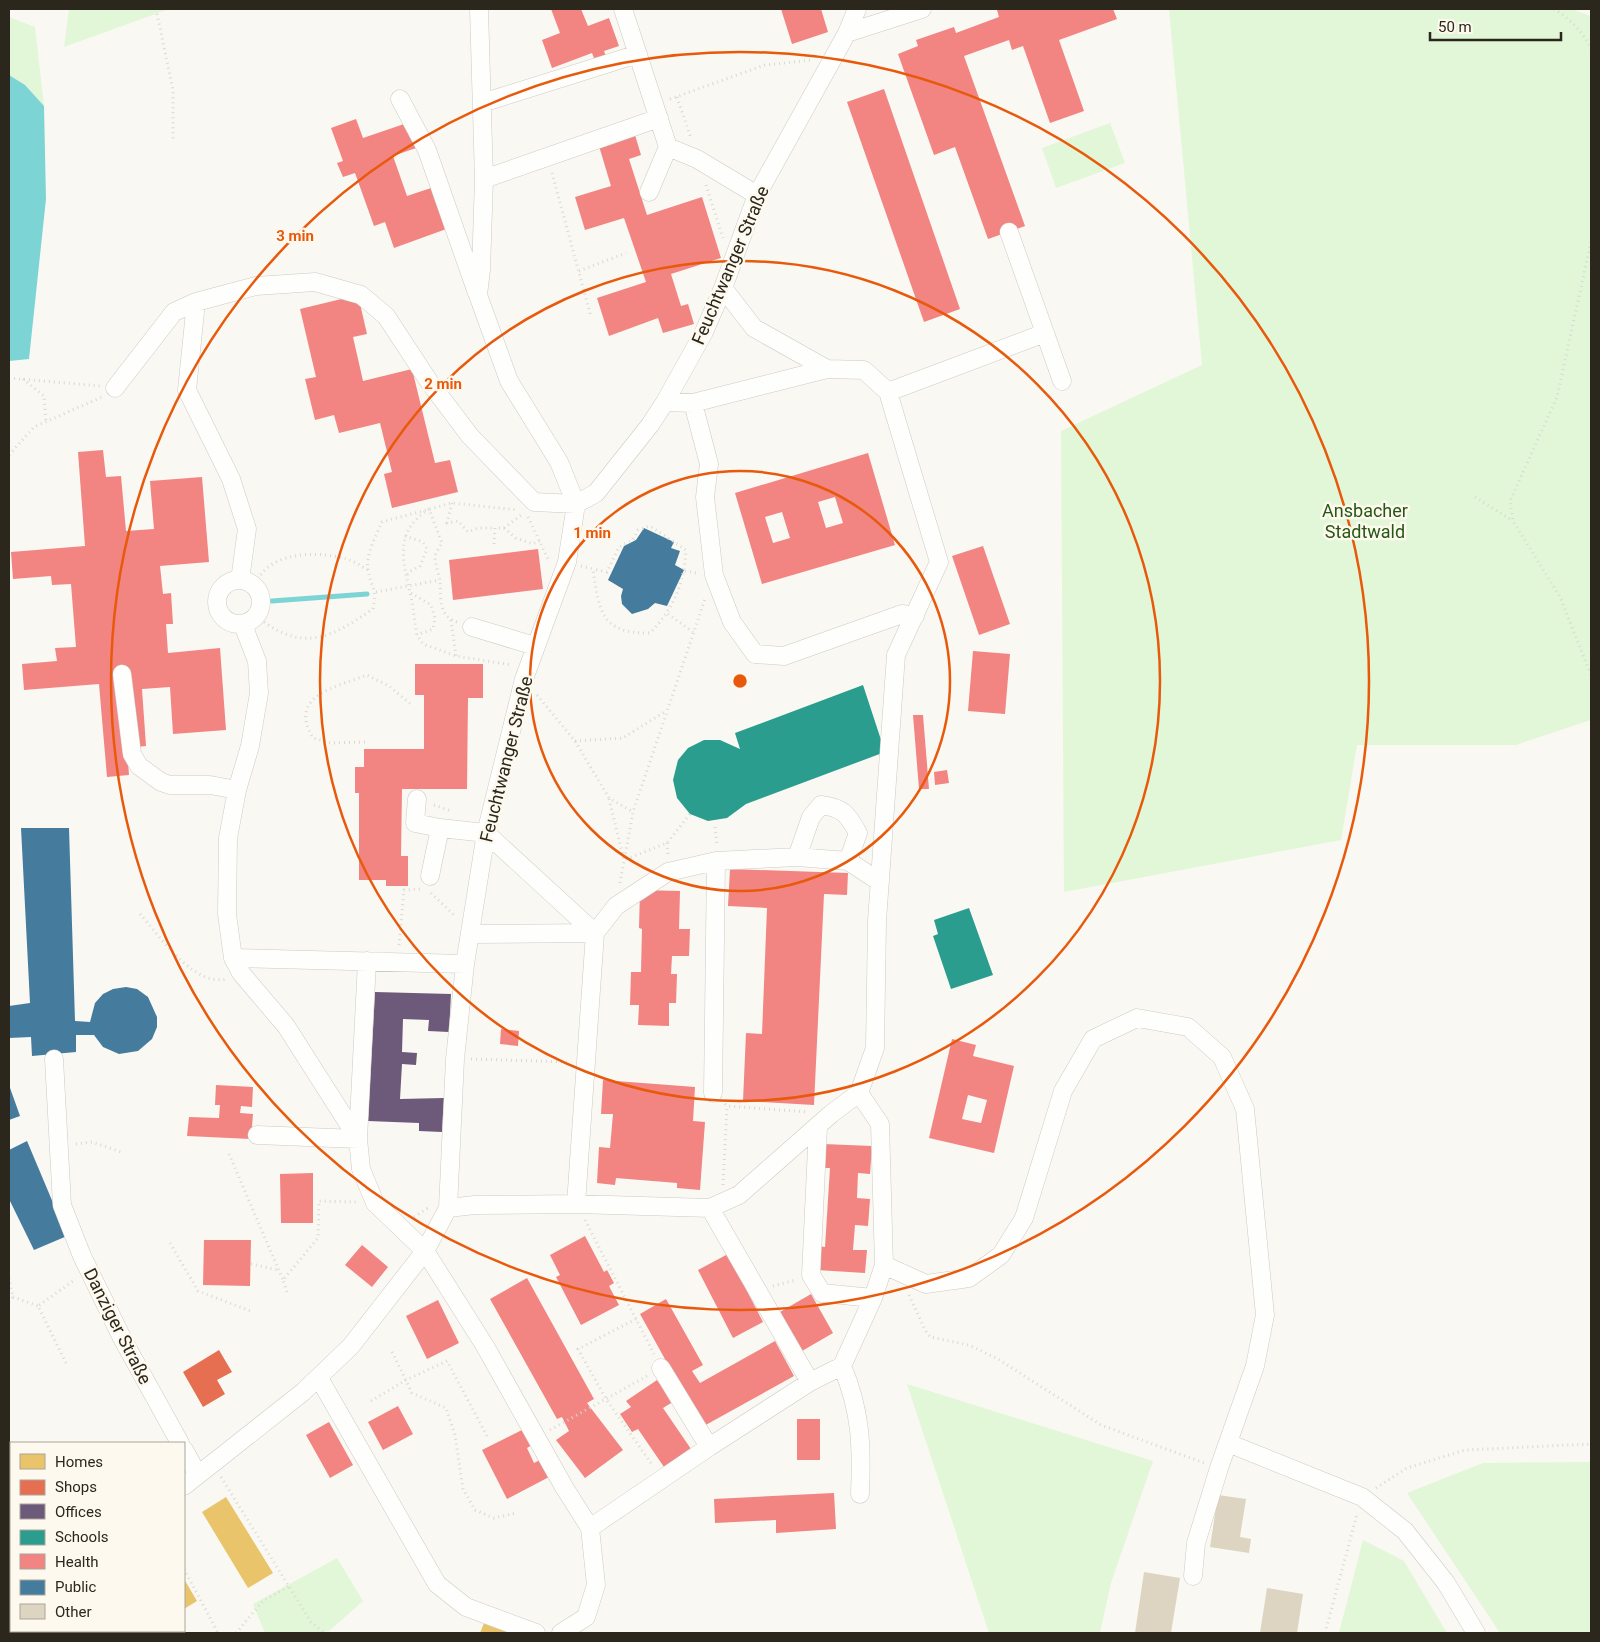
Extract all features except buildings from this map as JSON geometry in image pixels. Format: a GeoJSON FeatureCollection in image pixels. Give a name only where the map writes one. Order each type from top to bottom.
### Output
{"type":"FeatureCollection","features":[{"type":"Feature","properties":{"kind":"street"},"geometry":{"type":"LineString","coordinates":[[478,296],[481,270],[484,179],[480,9]]}},
{"type":"Feature","properties":{"kind":"street"},"geometry":{"type":"LineString","coordinates":[[623,9],[668,147],[649,192]]}},
{"type":"Feature","properties":{"kind":"street","name":"Feuchtwanger Straße"},"geometry":{"type":"LineString","coordinates":[[191,1481],[320,1378],[351,1346],[425,1251],[449,1201],[455,1059],[465,964],[486,833],[526,673],[562,580],[567,562],[576,504],[596,493],[650,426],[665,402],[704,332],[723,288],[757,195],[846,33],[857,9]]}},
{"type":"Feature","properties":{"kind":"street"},"geometry":{"type":"LineString","coordinates":[[846,33],[922,9]]}},
{"type":"Feature","properties":{"kind":"street"},"geometry":{"type":"LineString","coordinates":[[482,103],[638,54]]}},
{"type":"Feature","properties":{"kind":"street"},"geometry":{"type":"LineString","coordinates":[[115,388],[174,312],[196,302],[256,286],[315,282],[361,295],[386,316],[430,383],[470,436],[534,502],[576,504],[559,462],[509,381],[427,150],[400,99]]}},
{"type":"Feature","properties":{"kind":"street"},"geometry":{"type":"LineString","coordinates":[[484,179],[548,157],[657,111]]}},
{"type":"Feature","properties":{"kind":"street"},"geometry":{"type":"LineString","coordinates":[[668,147],[697,158],[757,195]]}},
{"type":"Feature","properties":{"kind":"street"},"geometry":{"type":"LineString","coordinates":[[1009,232],[1062,382]]}},
{"type":"Feature","properties":{"kind":"street"},"geometry":{"type":"LineString","coordinates":[[723,288],[754,328],[828,369]]}},
{"type":"Feature","properties":{"kind":"street"},"geometry":{"type":"LineString","coordinates":[[196,302],[187,390],[231,479],[247,529],[247,583]]}},
{"type":"Feature","properties":{"kind":"street"},"geometry":{"type":"LineString","coordinates":[[888,392],[1045,333]]}},
{"type":"Feature","properties":{"kind":"street"},"geometry":{"type":"LineString","coordinates":[[449,1201],[475,1205],[716,1206],[739,1195],[831,1114],[859,1093],[875,1048],[880,882],[896,655],[939,562],[888,392],[864,370],[828,369],[693,403],[665,402]]}},
{"type":"Feature","properties":{"kind":"street"},"geometry":{"type":"LineString","coordinates":[[693,403],[709,464],[705,497],[714,575],[732,622],[755,654],[784,656],[902,614],[915,616]]}},
{"type":"Feature","properties":{"kind":"street"},"geometry":{"type":"LineString","coordinates":[[230,581],[247,583],[262,598],[261,608],[250,621],[234,625],[226,621],[219,614],[216,605],[218,596],[222,587],[230,581]]}},
{"type":"Feature","properties":{"kind":"street"},"geometry":{"type":"LineString","coordinates":[[250,621],[257,661],[259,693],[250,746],[237,790],[228,838],[227,905],[237,966],[286,1026],[358,1139]]}},
{"type":"Feature","properties":{"kind":"street"},"geometry":{"type":"LineString","coordinates":[[472,627],[536,646]]}},
{"type":"Feature","properties":{"kind":"street"},"geometry":{"type":"LineString","coordinates":[[122,674],[132,754],[140,766],[161,782],[170,785],[210,786],[237,790]]}},
{"type":"Feature","properties":{"kind":"street"},"geometry":{"type":"LineString","coordinates":[[417,799],[415,823],[486,833],[595,933]]}},
{"type":"Feature","properties":{"kind":"street"},"geometry":{"type":"LineString","coordinates":[[797,857],[811,817],[820,805],[835,807],[848,815],[858,833],[848,861]]}},
{"type":"Feature","properties":{"kind":"street"},"geometry":{"type":"LineString","coordinates":[[430,876],[440,828]]}},
{"type":"Feature","properties":{"kind":"street"},"geometry":{"type":"LineString","coordinates":[[576,1204],[595,933],[616,906],[668,872],[717,857],[797,857],[848,861],[880,882]]}},
{"type":"Feature","properties":{"kind":"street"},"geometry":{"type":"LineString","coordinates":[[713,1093],[717,857]]}},
{"type":"Feature","properties":{"kind":"street"},"geometry":{"type":"LineString","coordinates":[[471,930],[595,933]]}},
{"type":"Feature","properties":{"kind":"street"},"geometry":{"type":"LineString","coordinates":[[237,966],[367,961],[465,964]]}},
{"type":"Feature","properties":{"kind":"street"},"geometry":{"type":"LineString","coordinates":[[367,961],[358,1139],[362,1170],[375,1203],[425,1251],[485,1346],[536,1438],[590,1528],[596,1585],[586,1617],[561,1633]]}},
{"type":"Feature","properties":{"kind":"street"},"geometry":{"type":"LineString","coordinates":[[884,1265],[926,1284],[969,1278],[1001,1255],[1024,1218],[1063,1091],[1093,1039],[1136,1018],[1188,1027],[1222,1057],[1245,1109],[1265,1315],[1255,1366],[1219,1468],[1196,1543],[1193,1576]]}},
{"type":"Feature","properties":{"kind":"street","name":"Danziger Straße"},"geometry":{"type":"LineString","coordinates":[[54,1059],[62,1205],[89,1270],[123,1340],[179,1442]]}},
{"type":"Feature","properties":{"kind":"street"},"geometry":{"type":"LineString","coordinates":[[590,1528],[709,1446],[810,1382],[842,1366],[874,1298],[884,1265],[880,1124],[859,1093]]}},
{"type":"Feature","properties":{"kind":"street"},"geometry":{"type":"LineString","coordinates":[[818,1126],[811,1276],[822,1293],[874,1298]]}},
{"type":"Feature","properties":{"kind":"street"},"geometry":{"type":"LineString","coordinates":[[258,1135],[358,1139]]}},
{"type":"Feature","properties":{"kind":"street"},"geometry":{"type":"LineString","coordinates":[[716,1206],[757,1291],[810,1382]]}},
{"type":"Feature","properties":{"kind":"street"},"geometry":{"type":"LineString","coordinates":[[842,1366],[852,1390],[862,1441],[860,1494]]}},
{"type":"Feature","properties":{"kind":"street"},"geometry":{"type":"LineString","coordinates":[[661,1368],[709,1446]]}},
{"type":"Feature","properties":{"kind":"street"},"geometry":{"type":"LineString","coordinates":[[320,1378],[437,1584],[466,1607],[536,1633]]}},
{"type":"Feature","properties":{"kind":"street"},"geometry":{"type":"LineString","coordinates":[[1228,1443],[1362,1497],[1405,1531],[1446,1583],[1476,1633]]}},
{"type":"Feature","properties":{"kind":"street"},"geometry":{"type":"LineString","coordinates":[[185,1454],[191,1481]]}},
{"type":"Feature","properties":{"kind":"path"},"geometry":{"type":"LineString","coordinates":[[156,9],[173,90],[173,140]]}},
{"type":"Feature","properties":{"kind":"path"},"geometry":{"type":"LineString","coordinates":[[1554,9],[1566,16],[1589,43],[1591,50]]}},
{"type":"Feature","properties":{"kind":"path"},"geometry":{"type":"LineString","coordinates":[[657,111],[765,65],[833,57]]}},
{"type":"Feature","properties":{"kind":"path"},"geometry":{"type":"LineString","coordinates":[[548,157],[591,317]]}},
{"type":"Feature","properties":{"kind":"path"},"geometry":{"type":"LineString","coordinates":[[1591,242],[1557,397],[1510,501],[1513,521],[1560,597],[1591,675]]}},
{"type":"Feature","properties":{"kind":"path"},"geometry":{"type":"LineString","coordinates":[[579,271],[626,253]]}},
{"type":"Feature","properties":{"kind":"path"},"geometry":{"type":"LineString","coordinates":[[9,378],[115,388]]}},
{"type":"Feature","properties":{"kind":"path"},"geometry":{"type":"LineString","coordinates":[[23,378],[44,396],[46,422]]}},
{"type":"Feature","properties":{"kind":"path"},"geometry":{"type":"LineString","coordinates":[[9,455],[34,427],[95,401],[115,388]]}},
{"type":"Feature","properties":{"kind":"path"},"geometry":{"type":"LineString","coordinates":[[1476,497],[1513,521]]}},
{"type":"Feature","properties":{"kind":"path"},"geometry":{"type":"LineString","coordinates":[[452,503],[447,523],[458,521],[468,532],[478,528],[504,528],[526,511]]}},
{"type":"Feature","properties":{"kind":"path"},"geometry":{"type":"LineString","coordinates":[[250,621],[284,636],[310,639],[341,631],[373,609],[376,592],[368,570],[371,547],[382,522],[452,503],[526,511]]}},
{"type":"Feature","properties":{"kind":"path"},"geometry":{"type":"LineString","coordinates":[[429,509],[415,519],[405,536],[403,555],[417,634],[423,644],[456,656],[526,673],[574,741],[609,798],[624,860]]}},
{"type":"Feature","properties":{"kind":"path"},"geometry":{"type":"LineString","coordinates":[[429,509],[442,543],[435,556],[440,580],[439,599],[442,611],[451,620],[472,627]]}},
{"type":"Feature","properties":{"kind":"path"},"geometry":{"type":"LineString","coordinates":[[526,511],[532,527],[541,540],[553,570],[562,580]]}},
{"type":"Feature","properties":{"kind":"path"},"geometry":{"type":"LineString","coordinates":[[567,562],[607,572],[618,547],[633,540],[638,530],[650,526],[686,550],[685,571],[668,614],[650,633],[628,633],[613,626],[598,608],[593,569]]}},
{"type":"Feature","properties":{"kind":"path"},"geometry":{"type":"LineString","coordinates":[[494,544],[496,528]]}},
{"type":"Feature","properties":{"kind":"path"},"geometry":{"type":"LineString","coordinates":[[504,528],[516,538],[533,544],[541,540]]}},
{"type":"Feature","properties":{"kind":"path"},"geometry":{"type":"LineString","coordinates":[[405,536],[423,542],[427,550],[420,566],[409,572],[406,577]]}},
{"type":"Feature","properties":{"kind":"path"},"geometry":{"type":"LineString","coordinates":[[247,583],[265,568],[293,555],[347,559],[368,570]]}},
{"type":"Feature","properties":{"kind":"path"},"geometry":{"type":"LineString","coordinates":[[616,906],[633,812],[714,575],[685,571]]}},
{"type":"Feature","properties":{"kind":"path"},"geometry":{"type":"LineString","coordinates":[[376,592],[409,588],[440,580]]}},
{"type":"Feature","properties":{"kind":"path"},"geometry":{"type":"LineString","coordinates":[[410,593],[431,605],[435,618],[433,629],[417,634]]}},
{"type":"Feature","properties":{"kind":"path"},"geometry":{"type":"LineString","coordinates":[[668,614],[693,632]]}},
{"type":"Feature","properties":{"kind":"path"},"geometry":{"type":"LineString","coordinates":[[451,620],[456,656]]}},
{"type":"Feature","properties":{"kind":"path"},"geometry":{"type":"LineString","coordinates":[[365,742],[331,743],[313,738],[305,725],[307,706],[318,694],[367,675],[389,686],[413,706]]}},
{"type":"Feature","properties":{"kind":"path"},"geometry":{"type":"LineString","coordinates":[[574,741],[622,738],[666,711]]}},
{"type":"Feature","properties":{"kind":"path"},"geometry":{"type":"LineString","coordinates":[[609,798],[633,812]]}},
{"type":"Feature","properties":{"kind":"path"},"geometry":{"type":"LineString","coordinates":[[417,799],[460,814]]}},
{"type":"Feature","properties":{"kind":"path"},"geometry":{"type":"LineString","coordinates":[[624,860],[667,843],[690,814]]}},
{"type":"Feature","properties":{"kind":"path"},"geometry":{"type":"LineString","coordinates":[[715,827],[717,857]]}},
{"type":"Feature","properties":{"kind":"path"},"geometry":{"type":"LineString","coordinates":[[667,843],[668,851]]}},
{"type":"Feature","properties":{"kind":"path"},"geometry":{"type":"LineString","coordinates":[[398,962],[404,890],[421,889],[450,909],[461,925],[471,930]]}},
{"type":"Feature","properties":{"kind":"path"},"geometry":{"type":"LineString","coordinates":[[140,914],[189,969],[213,980],[225,980],[237,966]]}},
{"type":"Feature","properties":{"kind":"path"},"geometry":{"type":"LineString","coordinates":[[455,1059],[587,1063]]}},
{"type":"Feature","properties":{"kind":"path"},"geometry":{"type":"LineString","coordinates":[[713,1093],[727,1106],[831,1114]]}},
{"type":"Feature","properties":{"kind":"path"},"geometry":{"type":"LineString","coordinates":[[716,1206],[727,1106]]}},
{"type":"Feature","properties":{"kind":"path"},"geometry":{"type":"LineString","coordinates":[[59,1146],[92,1142],[121,1152]]}},
{"type":"Feature","properties":{"kind":"path"},"geometry":{"type":"LineString","coordinates":[[229,1154],[287,1292]]}},
{"type":"Feature","properties":{"kind":"path"},"geometry":{"type":"LineString","coordinates":[[283,1280],[318,1238],[319,1201],[375,1203]]}},
{"type":"Feature","properties":{"kind":"path"},"geometry":{"type":"LineString","coordinates":[[400,1227],[449,1201]]}},
{"type":"Feature","properties":{"kind":"path"},"geometry":{"type":"LineString","coordinates":[[536,1438],[661,1368],[576,1204]]}},
{"type":"Feature","properties":{"kind":"path"},"geometry":{"type":"LineString","coordinates":[[170,1243],[198,1291],[253,1312]]}},
{"type":"Feature","properties":{"kind":"path"},"geometry":{"type":"LineString","coordinates":[[250,1264],[279,1270]]}},
{"type":"Feature","properties":{"kind":"path"},"geometry":{"type":"LineString","coordinates":[[38,1306],[89,1270]]}},
{"type":"Feature","properties":{"kind":"path"},"geometry":{"type":"LineString","coordinates":[[757,1291],[811,1276]]}},
{"type":"Feature","properties":{"kind":"path"},"geometry":{"type":"LineString","coordinates":[[9,1278],[13,1298]]}},
{"type":"Feature","properties":{"kind":"path"},"geometry":{"type":"LineString","coordinates":[[13,1298],[38,1306],[66,1363]]}},
{"type":"Feature","properties":{"kind":"path"},"geometry":{"type":"LineString","coordinates":[[9,1302],[13,1298]]}},
{"type":"Feature","properties":{"kind":"path"},"geometry":{"type":"LineString","coordinates":[[910,1298],[924,1330],[930,1337],[969,1345],[998,1359],[1100,1426],[1219,1468]]}},
{"type":"Feature","properties":{"kind":"path"},"geometry":{"type":"LineString","coordinates":[[636,1319],[578,1349],[606,1399],[662,1479]]}},
{"type":"Feature","properties":{"kind":"path"},"geometry":{"type":"LineString","coordinates":[[392,1352],[412,1393],[446,1408],[455,1435],[463,1489],[475,1510],[494,1518],[516,1513]]}},
{"type":"Feature","properties":{"kind":"path"},"geometry":{"type":"LineString","coordinates":[[370,1401],[406,1380],[447,1361],[486,1436]]}},
{"type":"Feature","properties":{"kind":"path"},"geometry":{"type":"LineString","coordinates":[[1325,1633],[1362,1497],[1407,1468],[1465,1450],[1591,1444]]}},
{"type":"Feature","properties":{"kind":"path"},"geometry":{"type":"LineString","coordinates":[[212,1464],[311,1622],[324,1633]]}},
{"type":"Feature","properties":{"kind":"path"},"geometry":{"type":"LineString","coordinates":[[185,1571],[218,1633]]}},
{"type":"Feature","properties":{"kind":"path"},"geometry":{"type":"LineString","coordinates":[[236,1633],[263,1601],[289,1586]]}},
{"type":"Feature","properties":{"kind":"green space"},"geometry":{"type":"Polygon","coordinates":[[[69,9],[169,9],[64,47],[69,9]]]}},
{"type":"Feature","properties":{"kind":"green space","name":"Ansbacher Stadtwald"},"geometry":{"type":"Polygon","coordinates":[[[1169,9],[1571,9],[1591,16],[1591,720],[1516,745],[1357,745],[1341,840],[1064,892],[1061,431],[1202,365],[1169,9]]]}},
{"type":"Feature","properties":{"kind":"green space"},"geometry":{"type":"Polygon","coordinates":[[[9,17],[35,27],[44,106],[25,85],[9,75],[9,17]]]}},
{"type":"Feature","properties":{"kind":"green space"},"geometry":{"type":"Polygon","coordinates":[[[1110,123],[1125,163],[1056,188],[1042,148],[1110,123]]]}},
{"type":"Feature","properties":{"kind":"green space"},"geometry":{"type":"Polygon","coordinates":[[[907,1384],[1153,1461],[1111,1583],[1100,1633],[989,1633],[907,1384]]]}},
{"type":"Feature","properties":{"kind":"green space"},"geometry":{"type":"Polygon","coordinates":[[[1591,1462],[1591,1633],[1500,1633],[1407,1493],[1483,1463],[1591,1462]]]}},
{"type":"Feature","properties":{"kind":"green space"},"geometry":{"type":"Polygon","coordinates":[[[1363,1540],[1404,1561],[1447,1633],[1339,1633],[1363,1540]]]}},
{"type":"Feature","properties":{"kind":"green space"},"geometry":{"type":"Polygon","coordinates":[[[337,1558],[363,1601],[329,1631],[319,1633],[265,1633],[253,1604],[337,1558]]]}},
{"type":"Feature","properties":{"kind":"water"},"geometry":{"type":"Polygon","coordinates":[[[9,75],[25,85],[44,106],[46,199],[29,359],[9,361],[9,75]]]}},
{"type":"Feature","properties":{"kind":"waterway"},"geometry":{"type":"LineString","coordinates":[[272,601],[367,594]]}}]}
